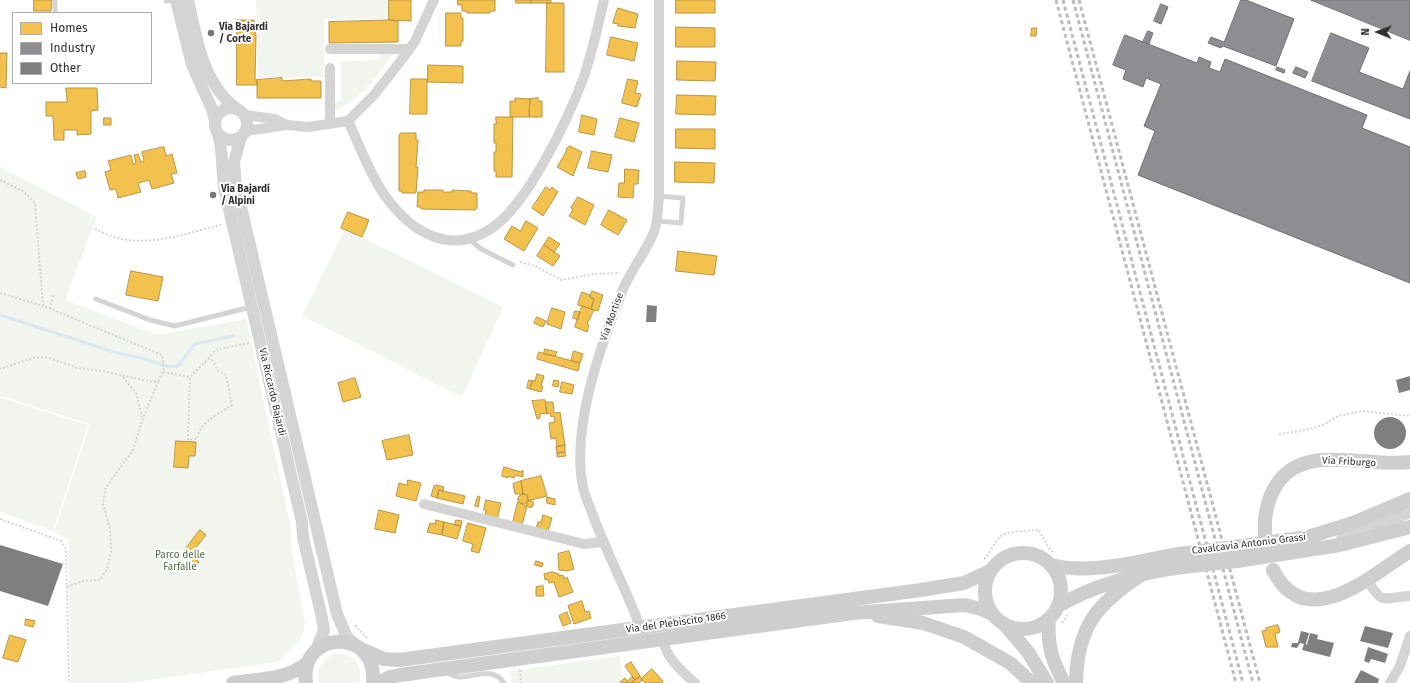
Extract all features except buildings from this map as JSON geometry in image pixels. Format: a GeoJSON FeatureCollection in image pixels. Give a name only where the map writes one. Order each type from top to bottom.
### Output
{"type":"FeatureCollection","features":[{"type":"Feature","properties":{"kind":"main road","name":"Via Friburgo"},"geometry":{"type":"LineString","coordinates":[[1265,534],[1265,521],[1272,492],[1283,475],[1303,463],[1324,459],[1397,464],[1410,462]]}},
{"type":"Feature","properties":{"kind":"main road","name":"Cavalcavia Antonio Grassi"},"geometry":{"type":"LineString","coordinates":[[1235,554],[1337,529],[1410,500]]}},
{"type":"Feature","properties":{"kind":"main road"},"geometry":{"type":"LineString","coordinates":[[1299,552],[1340,545],[1410,527]]}},
{"type":"Feature","properties":{"kind":"main road"},"geometry":{"type":"LineString","coordinates":[[1273,570],[1286,590],[1294,595],[1311,599],[1325,599],[1340,596],[1410,551]]}},
{"type":"Feature","properties":{"kind":"main road","name":"Cavalcavia Antonio Grassi"},"geometry":{"type":"LineString","coordinates":[[1180,560],[1235,554],[1299,552]]}},
{"type":"Feature","properties":{"kind":"main road","name":"Via del Plebiscito 1866"},"geometry":{"type":"LineString","coordinates":[[316,650],[323,645],[336,641],[349,642],[362,645],[384,659],[399,660],[639,629],[964,583],[985,567],[1018,553],[1036,555],[1054,560]]}},
{"type":"Feature","properties":{"kind":"main road"},"geometry":{"type":"LineString","coordinates":[[1064,609],[1060,585],[1055,571],[1054,560],[1077,570],[1134,563],[1180,560]]}},
{"type":"Feature","properties":{"kind":"main road"},"geometry":{"type":"LineString","coordinates":[[1064,683],[1053,663],[1048,645],[1055,623],[1064,609],[1082,593],[1097,587],[1141,575],[1180,560]]}},
{"type":"Feature","properties":{"kind":"main road"},"geometry":{"type":"LineString","coordinates":[[985,567],[984,588],[987,606],[992,614],[1005,625],[1028,652],[1047,683]]}},
{"type":"Feature","properties":{"kind":"main road"},"geometry":{"type":"LineString","coordinates":[[1076,683],[1079,647],[1088,626],[1109,597],[1141,575]]}},
{"type":"Feature","properties":{"kind":"main road","name":"Via del Plebiscito 1866"},"geometry":{"type":"LineString","coordinates":[[378,683],[390,677],[853,613],[965,605],[981,609],[992,614]]}},
{"type":"Feature","properties":{"kind":"main road"},"geometry":{"type":"LineString","coordinates":[[853,613],[923,622],[964,637],[1010,663],[1032,683]]}},
{"type":"Feature","properties":{"kind":"main road"},"geometry":{"type":"LineString","coordinates":[[1005,625],[1023,630],[1055,623]]}},
{"type":"Feature","properties":{"kind":"main road"},"geometry":{"type":"LineString","coordinates":[[362,645],[372,665],[373,683]]}},
{"type":"Feature","properties":{"kind":"main road"},"geometry":{"type":"LineString","coordinates":[[233,683],[289,674],[307,663],[316,650]]}},
{"type":"Feature","properties":{"kind":"main road"},"geometry":{"type":"LineString","coordinates":[[306,683],[305,675],[307,663]]}},
{"type":"Feature","properties":{"kind":"street","name":"Via Riccardo Bajardi"},"geometry":{"type":"LineString","coordinates":[[173,0],[192,65],[212,109],[221,144],[223,181],[322,618],[324,630],[316,650]]}},
{"type":"Feature","properties":{"kind":"street"},"geometry":{"type":"LineString","coordinates":[[188,0],[204,62],[213,82],[228,102],[240,111]]}},
{"type":"Feature","properties":{"kind":"street"},"geometry":{"type":"LineString","coordinates":[[218,134],[229,140],[244,134],[287,125],[308,127],[348,121],[374,95],[409,49],[425,21],[434,0]]}},
{"type":"Feature","properties":{"kind":"street"},"geometry":{"type":"LineString","coordinates":[[348,121],[386,197],[400,213],[425,234],[438,239],[456,240],[468,238],[492,228],[513,208],[535,176],[565,121],[583,78],[604,0]]}},
{"type":"Feature","properties":{"kind":"street","name":"Via Mortise"},"geometry":{"type":"LineString","coordinates":[[639,629],[636,616],[604,542],[583,488],[580,462],[582,437],[589,393],[604,339],[624,285],[654,232],[657,221],[659,196],[659,0]]}},
{"type":"Feature","properties":{"kind":"street"},"geometry":{"type":"LineString","coordinates":[[330,49],[409,49]]}},
{"type":"Feature","properties":{"kind":"street"},"geometry":{"type":"LineString","coordinates":[[330,68],[330,124]]}},
{"type":"Feature","properties":{"kind":"street"},"geometry":{"type":"LineString","coordinates":[[215,121],[222,110],[240,111],[275,119],[287,125]]}},
{"type":"Feature","properties":{"kind":"street","name":"Via Riccardo Bajardi"},"geometry":{"type":"LineString","coordinates":[[240,111],[247,122],[234,162],[236,186],[337,614],[347,637],[362,645]]}},
{"type":"Feature","properties":{"kind":"street"},"geometry":{"type":"LineString","coordinates":[[424,504],[584,544],[604,542]]}},
{"type":"Feature","properties":{"kind":"street","name":"Cavalcavia Antonio Grassi"},"geometry":{"type":"LineString","coordinates":[[1299,552],[1378,526],[1410,512]]}},
{"type":"Feature","properties":{"kind":"street"},"geometry":{"type":"LineString","coordinates":[[1367,579],[1374,592],[1381,598],[1389,600],[1410,596]]}},
{"type":"Feature","properties":{"kind":"street"},"geometry":{"type":"LineString","coordinates":[[1390,683],[1400,666],[1410,636]]}},
{"type":"Feature","properties":{"kind":"street"},"geometry":{"type":"LineString","coordinates":[[663,640],[664,646],[671,658],[695,683]]}},
{"type":"Feature","properties":{"kind":"street"},"geometry":{"type":"LineString","coordinates":[[1400,666],[1410,661]]}},
{"type":"Feature","properties":{"kind":"lane"},"geometry":{"type":"LineString","coordinates":[[54,12],[55,0]]}},
{"type":"Feature","properties":{"kind":"lane"},"geometry":{"type":"LineString","coordinates":[[657,221],[681,223],[683,198],[659,196]]}},
{"type":"Feature","properties":{"kind":"lane"},"geometry":{"type":"LineString","coordinates":[[468,238],[481,249],[513,265]]}},
{"type":"Feature","properties":{"kind":"lane"},"geometry":{"type":"LineString","coordinates":[[96,299],[150,320],[175,326],[252,307]]}},
{"type":"Feature","properties":{"kind":"lane"},"geometry":{"type":"LineString","coordinates":[[442,670],[457,677],[493,673],[501,678],[504,683]]}},
{"type":"Feature","properties":{"kind":"path"},"geometry":{"type":"LineString","coordinates":[[0,180],[23,191],[35,203],[44,307]]}},
{"type":"Feature","properties":{"kind":"path"},"geometry":{"type":"LineString","coordinates":[[95,229],[118,238],[132,240],[159,240],[232,223]]}},
{"type":"Feature","properties":{"kind":"path"},"geometry":{"type":"LineString","coordinates":[[520,262],[535,266],[561,280],[594,274],[623,273]]}},
{"type":"Feature","properties":{"kind":"path"},"geometry":{"type":"LineString","coordinates":[[0,293],[50,309],[162,355],[164,368],[163,372],[140,425],[140,430],[133,450],[106,487],[103,504],[110,529],[111,552],[106,569],[100,580],[83,581],[67,587]]}},
{"type":"Feature","properties":{"kind":"path"},"geometry":{"type":"LineString","coordinates":[[50,309],[53,295]]}},
{"type":"Feature","properties":{"kind":"path"},"geometry":{"type":"LineString","coordinates":[[209,358],[214,362],[217,370],[226,375],[232,406],[213,417],[198,432],[197,439],[188,440],[190,377],[215,350],[260,340]]}},
{"type":"Feature","properties":{"kind":"path"},"geometry":{"type":"LineString","coordinates":[[0,369],[33,358],[46,357],[78,368],[102,371],[153,382],[159,380]]}},
{"type":"Feature","properties":{"kind":"path"},"geometry":{"type":"LineString","coordinates":[[163,372],[190,377]]}},
{"type":"Feature","properties":{"kind":"path"},"geometry":{"type":"LineString","coordinates":[[122,376],[136,393],[143,418]]}},
{"type":"Feature","properties":{"kind":"path"},"geometry":{"type":"LineString","coordinates":[[1278,434],[1323,425],[1338,416],[1362,411],[1410,416]]}},
{"type":"Feature","properties":{"kind":"path"},"geometry":{"type":"LineString","coordinates":[[0,519],[61,541],[66,549],[69,683]]}},
{"type":"Feature","properties":{"kind":"path"},"geometry":{"type":"LineString","coordinates":[[985,567],[999,537],[1004,534],[1039,530],[1054,560]]}},
{"type":"Feature","properties":{"kind":"path"},"geometry":{"type":"LineString","coordinates":[[1055,623],[1064,609]]}},
{"type":"Feature","properties":{"kind":"path"},"geometry":{"type":"LineString","coordinates":[[354,622],[362,634],[362,645]]}},
{"type":"Feature","properties":{"kind":"path"},"geometry":{"type":"LineString","coordinates":[[519,667],[521,683]]}},
{"type":"Feature","properties":{"kind":"green space"},"geometry":{"type":"Polygon","coordinates":[[[256,0],[387,0],[387,19],[324,19],[324,77],[258,78],[256,0]]]}},
{"type":"Feature","properties":{"kind":"green space"},"geometry":{"type":"Polygon","coordinates":[[[379,53],[394,53],[375,79],[360,94],[352,101],[334,111],[334,103],[341,100],[341,61],[379,60],[379,53]]]}},
{"type":"Feature","properties":{"kind":"green space","name":"Parco delle Farfalle"},"geometry":{"type":"Polygon","coordinates":[[[0,167],[97,217],[65,300],[158,335],[246,319],[290,524],[292,552],[305,624],[302,638],[278,662],[128,683],[71,683],[68,539],[54,532],[90,424],[0,396],[0,167]]]}},
{"type":"Feature","properties":{"kind":"green space"},"geometry":{"type":"Polygon","coordinates":[[[345,229],[503,307],[462,397],[302,316],[345,229]]]}},
{"type":"Feature","properties":{"kind":"green space"},"geometry":{"type":"Polygon","coordinates":[[[0,397],[88,425],[53,531],[0,512],[0,397]]]}},
{"type":"Feature","properties":{"kind":"green space"},"geometry":{"type":"Polygon","coordinates":[[[334,654],[346,655],[355,661],[360,671],[359,683],[319,683],[318,674],[320,666],[326,659],[334,654]]]}},
{"type":"Feature","properties":{"kind":"green space"},"geometry":{"type":"Polygon","coordinates":[[[620,656],[622,675],[628,683],[512,683],[510,671],[620,656]]]}},
{"type":"Feature","properties":{"kind":"waterway"},"geometry":{"type":"LineString","coordinates":[[0,315],[117,353],[137,357],[170,367],[178,366],[195,344],[233,336]]}},
{"type":"Feature","properties":{"kind":"railway"},"geometry":{"type":"LineString","coordinates":[[1056,0],[1236,683]]}},
{"type":"Feature","properties":{"kind":"railway"},"geometry":{"type":"LineString","coordinates":[[1063,0],[1243,683]]}},
{"type":"Feature","properties":{"kind":"railway"},"geometry":{"type":"LineString","coordinates":[[1073,0],[1253,683]]}},
{"type":"Feature","properties":{"kind":"railway"},"geometry":{"type":"LineString","coordinates":[[1079,0],[1260,683]]}},
{"type":"Feature","properties":{"kind":"place","name":"Via Bajardi / Corte"},"geometry":{"type":"Point","coordinates":[211,33]}},
{"type":"Feature","properties":{"kind":"place","name":"Via Bajardi / Alpini"},"geometry":{"type":"Point","coordinates":[213,195]}}]}
